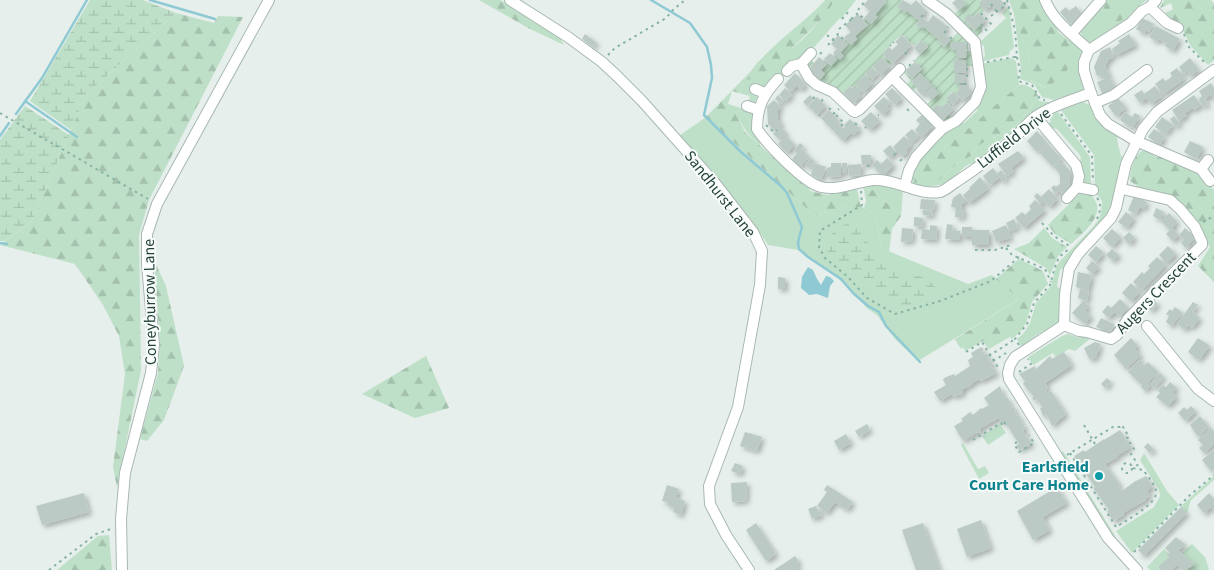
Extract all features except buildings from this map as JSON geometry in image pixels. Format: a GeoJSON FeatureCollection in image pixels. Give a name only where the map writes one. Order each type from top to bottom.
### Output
{"type":"FeatureCollection","features":[{"type":"Feature","properties":{"kind":"street","name":"Coneyburrow Lane"},"geometry":{"type":"LineString","coordinates":[[122,570],[121,518],[125,473],[151,373],[153,336],[147,264],[147,234],[157,204],[269,0]]}},
{"type":"Feature","properties":{"kind":"street","name":"Sandhurst Lane"},"geometry":{"type":"LineString","coordinates":[[510,0],[602,62],[642,102],[715,183],[753,232],[762,251],[759,294],[738,407],[709,486],[710,504],[726,535],[749,570]]}},
{"type":"Feature","properties":{"kind":"street"},"geometry":{"type":"LineString","coordinates":[[905,185],[909,170],[916,157],[943,128],[956,121],[975,102],[980,93],[981,81],[970,66],[977,50],[973,40],[947,14],[927,0]]}},
{"type":"Feature","properties":{"kind":"street"},"geometry":{"type":"LineString","coordinates":[[1045,0],[1052,14],[1063,27],[1089,50]]}},
{"type":"Feature","properties":{"kind":"street"},"geometry":{"type":"LineString","coordinates":[[1072,33],[1101,0]]}},
{"type":"Feature","properties":{"kind":"street"},"geometry":{"type":"LineString","coordinates":[[1178,28],[1167,23],[1153,4],[1142,11],[1131,23],[1089,50],[1084,62],[1084,71],[1100,115],[1108,124],[1136,141],[1201,169],[1210,181]]}},
{"type":"Feature","properties":{"kind":"street"},"geometry":{"type":"LineString","coordinates":[[787,71],[792,66],[801,64],[811,53]]}},
{"type":"Feature","properties":{"kind":"street"},"geometry":{"type":"LineString","coordinates":[[801,64],[809,78],[817,85],[833,92],[855,112],[900,71],[943,128]]}},
{"type":"Feature","properties":{"kind":"street","name":"Luffield Drive"},"geometry":{"type":"LineString","coordinates":[[778,79],[765,93],[759,110],[757,129],[786,162],[812,184],[821,188],[839,188],[858,182],[876,180],[905,185],[942,196],[1015,137],[1036,117],[1056,106],[1114,95],[1148,70]]}},
{"type":"Feature","properties":{"kind":"street"},"geometry":{"type":"LineString","coordinates":[[1137,570],[1108,538],[1009,379],[1008,373],[1015,357],[1064,325],[1065,294],[1069,269],[1082,249],[1111,218],[1122,189],[1126,164],[1136,141],[1147,123],[1156,112],[1214,71]]}},
{"type":"Feature","properties":{"kind":"street"},"geometry":{"type":"LineString","coordinates":[[755,88],[765,93]]}},
{"type":"Feature","properties":{"kind":"street"},"geometry":{"type":"LineString","coordinates":[[748,106],[759,110]]}},
{"type":"Feature","properties":{"kind":"street"},"geometry":{"type":"LineString","coordinates":[[1036,117],[1076,165],[1077,187],[1068,198]]}},
{"type":"Feature","properties":{"kind":"street"},"geometry":{"type":"LineString","coordinates":[[1201,169],[1208,160]]}},
{"type":"Feature","properties":{"kind":"street"},"geometry":{"type":"LineString","coordinates":[[1077,187],[1093,190]]}},
{"type":"Feature","properties":{"kind":"street","name":"Augers Crescent"},"geometry":{"type":"LineString","coordinates":[[1064,325],[1111,339],[1185,260],[1200,248],[1202,242],[1195,227],[1180,208],[1170,200],[1122,189]]}},
{"type":"Feature","properties":{"kind":"street"},"geometry":{"type":"LineString","coordinates":[[1147,326],[1198,389],[1214,401]]}},
{"type":"Feature","properties":{"kind":"path"},"geometry":{"type":"LineString","coordinates":[[602,62],[615,48],[666,18],[685,0]]}},
{"type":"Feature","properties":{"kind":"path"},"geometry":{"type":"LineString","coordinates":[[858,10],[866,0]]}},
{"type":"Feature","properties":{"kind":"path"},"geometry":{"type":"LineString","coordinates":[[991,16],[1006,5],[1002,0]]}},
{"type":"Feature","properties":{"kind":"path"},"geometry":{"type":"LineString","coordinates":[[966,75],[970,66],[1015,55],[1015,30],[1007,0]]}},
{"type":"Feature","properties":{"kind":"path"},"geometry":{"type":"LineString","coordinates":[[991,4],[997,12]]}},
{"type":"Feature","properties":{"kind":"path"},"geometry":{"type":"LineString","coordinates":[[842,19],[850,10]]}},
{"type":"Feature","properties":{"kind":"path"},"geometry":{"type":"LineString","coordinates":[[840,29],[858,13],[864,19]]}},
{"type":"Feature","properties":{"kind":"path"},"geometry":{"type":"LineString","coordinates":[[981,13],[993,26]]}},
{"type":"Feature","properties":{"kind":"path"},"geometry":{"type":"LineString","coordinates":[[981,24],[987,31]]}},
{"type":"Feature","properties":{"kind":"path"},"geometry":{"type":"LineString","coordinates":[[1178,28],[1182,29],[1188,46],[1214,71]]}},
{"type":"Feature","properties":{"kind":"path"},"geometry":{"type":"LineString","coordinates":[[828,45],[838,34],[843,39]]}},
{"type":"Feature","properties":{"kind":"path"},"geometry":{"type":"LineString","coordinates":[[827,35],[833,40]]}},
{"type":"Feature","properties":{"kind":"path"},"geometry":{"type":"LineString","coordinates":[[950,37],[952,39],[950,41]]}},
{"type":"Feature","properties":{"kind":"path"},"geometry":{"type":"LineString","coordinates":[[905,54],[908,49]]}},
{"type":"Feature","properties":{"kind":"path"},"geometry":{"type":"LineString","coordinates":[[900,71],[914,61]]}},
{"type":"Feature","properties":{"kind":"path"},"geometry":{"type":"LineString","coordinates":[[964,84],[970,84]]}},
{"type":"Feature","properties":{"kind":"path"},"geometry":{"type":"LineString","coordinates":[[813,96],[814,100]]}},
{"type":"Feature","properties":{"kind":"path"},"geometry":{"type":"LineString","coordinates":[[829,108],[844,123],[841,126]]}},
{"type":"Feature","properties":{"kind":"path"},"geometry":{"type":"LineString","coordinates":[[0,113],[157,204]]}},
{"type":"Feature","properties":{"kind":"path"},"geometry":{"type":"LineString","coordinates":[[766,123],[774,132],[777,130]]}},
{"type":"Feature","properties":{"kind":"path"},"geometry":{"type":"LineString","coordinates":[[855,123],[860,128]]}},
{"type":"Feature","properties":{"kind":"path"},"geometry":{"type":"LineString","coordinates":[[894,155],[897,151]]}},
{"type":"Feature","properties":{"kind":"path"},"geometry":{"type":"LineString","coordinates":[[867,166],[872,164]]}},
{"type":"Feature","properties":{"kind":"path"},"geometry":{"type":"LineString","coordinates":[[858,182],[862,195],[862,205],[820,231],[819,247],[825,258],[848,276],[868,298],[895,314],[940,301],[991,281],[1019,257]]}},
{"type":"Feature","properties":{"kind":"path"},"geometry":{"type":"LineString","coordinates":[[1195,227],[1214,216]]}},
{"type":"Feature","properties":{"kind":"path"},"geometry":{"type":"LineString","coordinates":[[1042,222],[1054,236],[1071,247]]}},
{"type":"Feature","properties":{"kind":"path"},"geometry":{"type":"LineString","coordinates":[[975,250],[984,252],[1006,248],[1011,245]]}},
{"type":"Feature","properties":{"kind":"path"},"geometry":{"type":"LineString","coordinates":[[1006,248],[1012,255],[1045,269],[1051,282]]}},
{"type":"Feature","properties":{"kind":"path"},"geometry":{"type":"LineString","coordinates":[[990,356],[1015,339]]}},
{"type":"Feature","properties":{"kind":"path"},"geometry":{"type":"LineString","coordinates":[[966,352],[982,342],[1001,372]]}},
{"type":"Feature","properties":{"kind":"path"},"geometry":{"type":"LineString","coordinates":[[973,440],[1001,423],[1003,426],[1004,422]]}},
{"type":"Feature","properties":{"kind":"path"},"geometry":{"type":"LineString","coordinates":[[1084,425],[1095,444]]}},
{"type":"Feature","properties":{"kind":"path"},"geometry":{"type":"LineString","coordinates":[[1067,455],[1113,427],[1122,425],[1134,449],[1131,454],[1137,463],[1138,470]]}},
{"type":"Feature","properties":{"kind":"path"},"geometry":{"type":"LineString","coordinates":[[1012,441],[1016,443],[1019,452],[1034,443],[1029,435]]}},
{"type":"Feature","properties":{"kind":"path"},"geometry":{"type":"LineString","coordinates":[[1070,453],[1116,527],[1149,506],[1156,495],[1156,490],[1143,470],[1132,468],[1132,465],[1127,462],[1122,468],[1128,473],[1132,468]]}},
{"type":"Feature","properties":{"kind":"path"},"geometry":{"type":"LineString","coordinates":[[1128,560],[1189,496],[1214,474]]}},
{"type":"Feature","properties":{"kind":"path"},"geometry":{"type":"LineString","coordinates":[[49,570],[96,534],[110,529],[121,529]]}},
{"type":"Feature","properties":{"kind":"green space"},"geometry":{"type":"Polygon","coordinates":[[[90,0],[143,0],[176,13],[86,95],[71,130],[30,101],[90,0]]]}},
{"type":"Feature","properties":{"kind":"green space"},"geometry":{"type":"Polygon","coordinates":[[[479,0],[500,0],[559,36],[564,45],[528,28],[479,0]]]}},
{"type":"Feature","properties":{"kind":"green space"},"geometry":{"type":"Polygon","coordinates":[[[825,0],[835,0],[824,17],[757,82],[748,79],[739,93],[732,91],[728,104],[741,108],[736,113],[745,132],[808,186],[810,191],[828,195],[856,185],[861,207],[839,208],[815,216],[706,117],[776,44],[825,0]]]}},
{"type":"Feature","properties":{"kind":"green space"},"geometry":{"type":"Polygon","coordinates":[[[835,0],[856,0],[841,19],[803,58],[783,66],[786,69],[779,78],[775,75],[765,86],[761,87],[755,102],[748,104],[750,96],[739,93],[744,83],[785,54],[807,35],[835,0]]]}},
{"type":"Feature","properties":{"kind":"green space"},"geometry":{"type":"Polygon","coordinates":[[[884,0],[903,0],[898,6],[918,20],[922,17],[916,24],[924,27],[938,39],[944,33],[938,41],[944,47],[958,32],[968,42],[968,49],[966,49],[966,42],[951,42],[951,49],[956,50],[956,58],[966,58],[966,51],[974,51],[974,66],[966,66],[966,60],[955,60],[954,73],[964,73],[955,75],[956,83],[964,83],[964,85],[960,85],[956,94],[960,98],[952,92],[946,98],[953,105],[951,106],[947,102],[941,108],[937,104],[932,109],[943,120],[949,115],[953,119],[949,121],[941,120],[927,107],[927,104],[939,93],[925,92],[920,73],[912,82],[917,87],[912,92],[906,85],[911,80],[903,72],[909,67],[905,71],[912,79],[922,69],[914,61],[928,47],[921,40],[915,46],[902,35],[894,41],[883,54],[892,63],[890,65],[882,58],[873,66],[878,73],[872,67],[865,73],[871,80],[865,75],[856,84],[861,91],[850,86],[842,94],[817,81],[806,65],[810,59],[814,63],[809,68],[821,79],[825,74],[821,70],[827,64],[823,61],[831,66],[834,54],[844,56],[840,53],[848,44],[843,39],[851,45],[857,39],[855,36],[868,25],[863,20],[865,18],[872,24],[877,17],[875,15],[886,2],[884,0]]]}},
{"type":"Feature","properties":{"kind":"green space"},"geometry":{"type":"Polygon","coordinates":[[[962,0],[982,0],[979,3],[984,11],[981,14],[979,12],[973,17],[969,14],[964,19],[974,30],[980,25],[982,27],[982,32],[976,37],[953,15],[966,4],[962,0]]]}},
{"type":"Feature","properties":{"kind":"green space"},"geometry":{"type":"Polygon","coordinates":[[[1009,0],[1041,0],[1048,17],[1057,27],[1058,32],[1071,42],[1076,42],[1068,69],[1059,79],[1046,88],[1024,75],[1030,60],[1009,0]]]}},
{"type":"Feature","properties":{"kind":"green space"},"geometry":{"type":"Polygon","coordinates":[[[1105,0],[1109,0],[1102,12],[1124,7],[1133,0],[1147,0],[1141,4],[1134,16],[1092,43],[1084,38],[1080,31],[1105,0]]]}},
{"type":"Feature","properties":{"kind":"green space"},"geometry":{"type":"Polygon","coordinates":[[[1109,0],[1133,0],[1124,7],[1122,20],[1110,25],[1103,16],[1104,7],[1109,0]]]}},
{"type":"Feature","properties":{"kind":"green space"},"geometry":{"type":"Polygon","coordinates":[[[1164,0],[1211,0],[1214,4],[1214,60],[1208,65],[1190,45],[1181,26],[1163,14],[1173,9],[1171,3],[1160,8],[1164,0]]]}},
{"type":"Feature","properties":{"kind":"green space"},"geometry":{"type":"Polygon","coordinates":[[[1009,6],[1014,48],[1010,51],[1009,55],[980,62],[985,56],[984,46],[979,43],[1006,18],[1002,13],[1009,6]]]}},
{"type":"Feature","properties":{"kind":"green space"},"geometry":{"type":"Polygon","coordinates":[[[176,13],[214,23],[218,16],[243,17],[149,200],[139,235],[141,370],[117,487],[113,467],[125,374],[119,336],[103,305],[75,264],[0,245],[32,221],[86,95],[176,13]]]}},
{"type":"Feature","properties":{"kind":"green space"},"geometry":{"type":"Polygon","coordinates":[[[1014,13],[1030,60],[1025,69],[1027,78],[1045,88],[1076,42],[1085,51],[1080,69],[1083,90],[1065,99],[1061,97],[1054,100],[1042,97],[1034,84],[1020,79],[1021,69],[1014,13]]]}},
{"type":"Feature","properties":{"kind":"green space"},"geometry":{"type":"Polygon","coordinates":[[[1011,58],[1016,61],[1019,85],[919,168],[914,177],[917,183],[946,174],[959,162],[971,156],[985,141],[1011,129],[1025,115],[1038,96],[1039,101],[1049,102],[1048,105],[1012,135],[1007,135],[1000,141],[999,146],[976,163],[965,166],[952,181],[933,186],[914,184],[911,179],[912,171],[923,155],[944,133],[958,124],[964,123],[977,111],[980,64],[1011,58]]]}},
{"type":"Feature","properties":{"kind":"green space"},"geometry":{"type":"Polygon","coordinates":[[[1019,85],[1030,87],[1038,96],[1016,125],[985,141],[971,156],[959,162],[938,181],[915,183],[914,177],[919,168],[1019,85]]]}},
{"type":"Feature","properties":{"kind":"green space"},"geometry":{"type":"Polygon","coordinates":[[[1082,102],[1093,106],[1118,135],[1117,140],[1121,156],[1124,157],[1112,208],[1060,270],[1057,286],[1061,290],[1062,309],[1058,323],[1048,332],[1043,331],[1030,340],[1029,344],[1022,348],[1017,339],[1023,334],[1030,323],[1036,303],[1051,286],[1056,267],[1092,228],[1099,219],[1101,212],[1102,201],[1095,192],[1094,155],[1061,110],[1082,102]]]}},
{"type":"Feature","properties":{"kind":"green space"},"geometry":{"type":"Polygon","coordinates":[[[25,106],[69,135],[32,221],[5,241],[0,241],[0,140],[25,106]]]}},
{"type":"Feature","properties":{"kind":"green space"},"geometry":{"type":"Polygon","coordinates":[[[741,108],[750,110],[753,114],[760,145],[743,127],[736,113],[741,108]]]}},
{"type":"Feature","properties":{"kind":"green space"},"geometry":{"type":"Polygon","coordinates":[[[1058,112],[1090,157],[1091,187],[1086,186],[1083,180],[1079,154],[1057,129],[1052,128],[1048,124],[1051,121],[1048,116],[1058,112]]]}},
{"type":"Feature","properties":{"kind":"green space"},"geometry":{"type":"Polygon","coordinates":[[[706,117],[815,216],[838,208],[861,206],[876,216],[881,248],[968,284],[992,275],[1019,299],[918,361],[895,339],[877,315],[868,309],[840,280],[798,250],[768,245],[737,202],[679,136],[706,117]]]}},
{"type":"Feature","properties":{"kind":"green space"},"geometry":{"type":"Polygon","coordinates":[[[1141,151],[1147,151],[1156,157],[1161,156],[1198,173],[1214,190],[1214,282],[1198,266],[1210,247],[1172,196],[1157,191],[1136,188],[1137,186],[1130,181],[1132,165],[1141,151]]]}},
{"type":"Feature","properties":{"kind":"green space"},"geometry":{"type":"Polygon","coordinates":[[[861,183],[865,186],[884,185],[903,191],[901,216],[872,189],[864,190],[861,183]]]}},
{"type":"Feature","properties":{"kind":"green space"},"geometry":{"type":"Polygon","coordinates":[[[872,189],[901,216],[892,229],[889,252],[881,248],[876,216],[864,208],[866,201],[864,190],[872,189]]]}},
{"type":"Feature","properties":{"kind":"green space"},"geometry":{"type":"Polygon","coordinates":[[[1080,193],[1091,194],[1097,204],[1097,211],[1093,222],[1071,244],[1055,234],[1048,225],[1080,193]]]}},
{"type":"Feature","properties":{"kind":"green space"},"geometry":{"type":"Polygon","coordinates":[[[854,219],[861,219],[871,255],[929,280],[935,287],[943,290],[943,293],[898,310],[862,285],[854,272],[828,253],[825,239],[854,219]]]}},
{"type":"Feature","properties":{"kind":"green space"},"geometry":{"type":"Polygon","coordinates":[[[1044,228],[1052,238],[1067,247],[1058,256],[1050,275],[1046,268],[1014,249],[1029,243],[1044,228]]]}},
{"type":"Feature","properties":{"kind":"green space"},"geometry":{"type":"Polygon","coordinates":[[[1019,259],[1043,271],[1048,284],[1032,302],[1026,323],[1012,339],[1010,337],[989,349],[983,341],[965,351],[963,347],[961,349],[955,339],[1019,299],[996,279],[1019,259]]]}},
{"type":"Feature","properties":{"kind":"green space"},"geometry":{"type":"Polygon","coordinates":[[[154,260],[166,286],[184,366],[164,420],[147,441],[140,439],[158,373],[160,345],[154,260]]]}},
{"type":"Feature","properties":{"kind":"green space"},"geometry":{"type":"Polygon","coordinates":[[[1068,334],[1080,338],[1081,335],[1091,338],[1075,351],[1069,349],[1056,357],[1053,353],[1033,365],[1028,357],[1068,334]]]}},
{"type":"Feature","properties":{"kind":"green space"},"geometry":{"type":"Polygon","coordinates":[[[426,356],[449,408],[415,418],[362,394],[426,356]]]}},
{"type":"Feature","properties":{"kind":"green space"},"geometry":{"type":"Polygon","coordinates":[[[1000,424],[1006,433],[988,445],[982,436],[1000,424]]]}},
{"type":"Feature","properties":{"kind":"green space"},"geometry":{"type":"Polygon","coordinates":[[[963,443],[978,469],[985,466],[989,473],[979,479],[961,445],[963,443]]]}},
{"type":"Feature","properties":{"kind":"green space"},"geometry":{"type":"Polygon","coordinates":[[[1063,451],[1117,541],[1112,536],[1061,453],[1063,451]]]}},
{"type":"Feature","properties":{"kind":"green space"},"geometry":{"type":"Polygon","coordinates":[[[1144,453],[1167,491],[1179,505],[1132,553],[1116,531],[1154,507],[1160,496],[1159,490],[1140,460],[1144,453]]]}},
{"type":"Feature","properties":{"kind":"green space"},"geometry":{"type":"Polygon","coordinates":[[[1214,476],[1214,480],[1191,500],[1187,513],[1180,507],[1214,476]]]}},
{"type":"Feature","properties":{"kind":"green space"},"geometry":{"type":"Polygon","coordinates":[[[109,535],[112,570],[57,570],[98,536],[109,535]]]}},
{"type":"Feature","properties":{"kind":"green space"},"geometry":{"type":"Polygon","coordinates":[[[1192,544],[1205,557],[1208,570],[1186,570],[1194,563],[1182,553],[1192,544]]]}},
{"type":"Feature","properties":{"kind":"green space"},"geometry":{"type":"Polygon","coordinates":[[[1164,549],[1169,554],[1167,556],[1169,557],[1158,567],[1161,570],[1150,570],[1147,567],[1164,549]]]}},
{"type":"Feature","properties":{"kind":"water"},"geometry":{"type":"Polygon","coordinates":[[[808,267],[813,270],[821,285],[826,276],[834,281],[830,286],[828,298],[817,294],[809,295],[801,288],[802,277],[808,267]]]}},
{"type":"Feature","properties":{"kind":"waterway"},"geometry":{"type":"LineString","coordinates":[[16,114],[42,78],[87,0]]}},
{"type":"Feature","properties":{"kind":"waterway"},"geometry":{"type":"LineString","coordinates":[[150,0],[215,19]]}},
{"type":"Feature","properties":{"kind":"waterway"},"geometry":{"type":"LineString","coordinates":[[651,0],[690,23],[707,47],[712,78],[704,115],[741,152],[787,193],[802,227],[798,242],[799,249],[841,279],[853,293],[868,306],[879,312],[886,326],[920,362]]}},
{"type":"Feature","properties":{"kind":"waterway"},"geometry":{"type":"LineString","coordinates":[[25,101],[77,137]]}},
{"type":"Feature","properties":{"kind":"waterway"},"geometry":{"type":"LineString","coordinates":[[0,136],[9,123]]}},
{"type":"Feature","properties":{"kind":"waterway"},"geometry":{"type":"LineString","coordinates":[[0,243],[7,244]]}},
{"type":"Feature","properties":{"kind":"place","name":"Earlsfield Court Care Home"},"geometry":{"type":"Point","coordinates":[1099,476]}}]}
